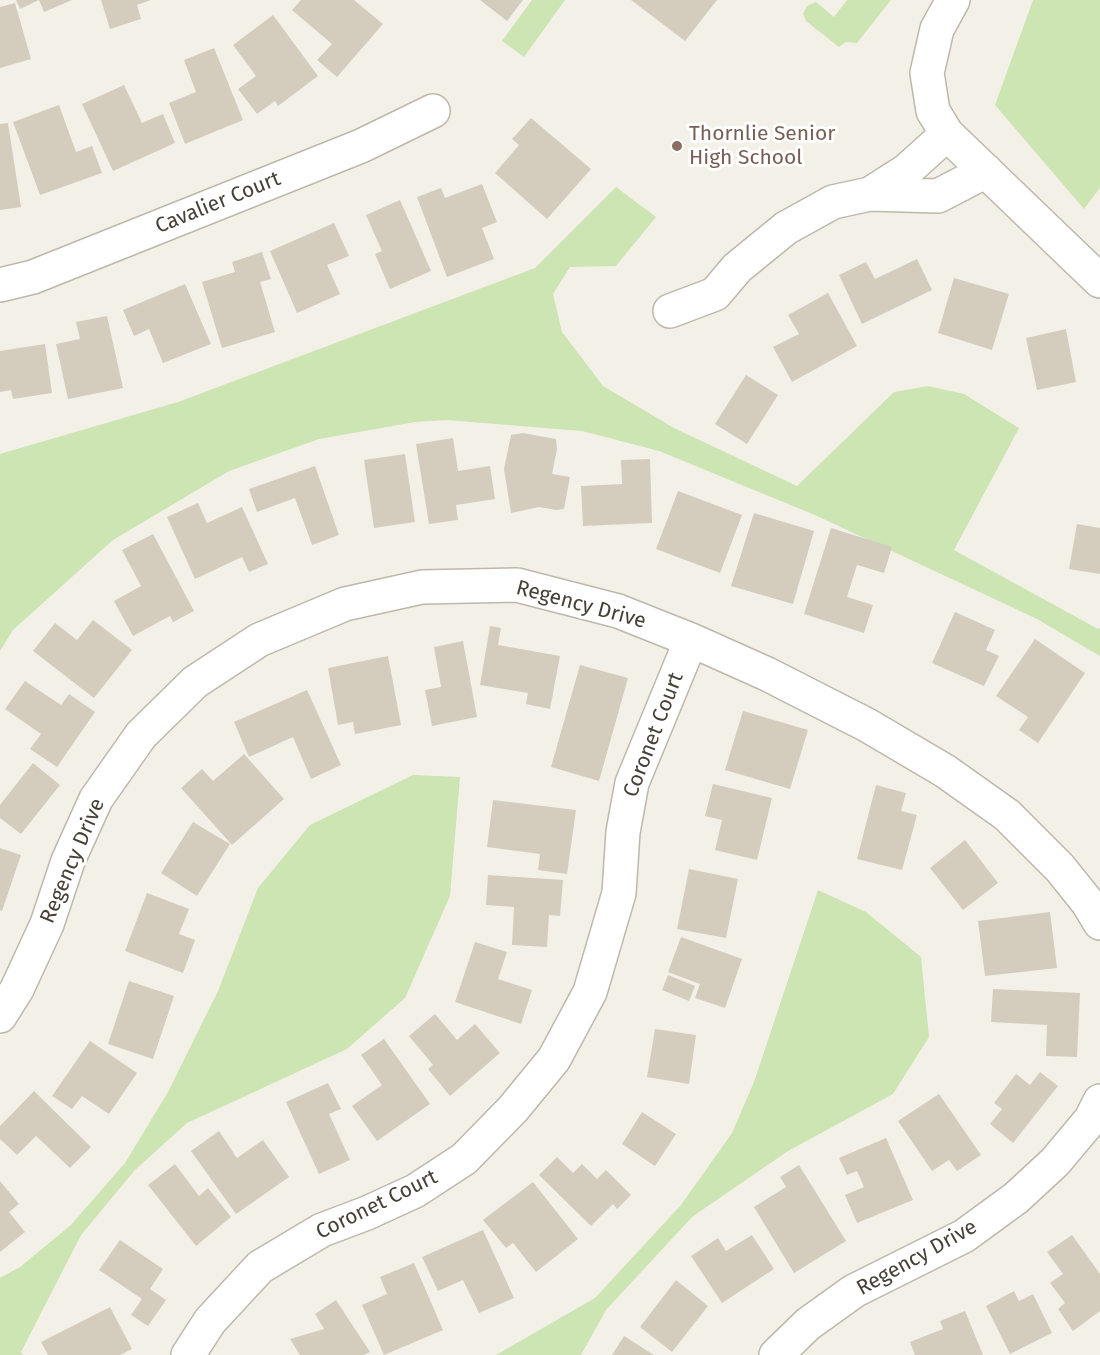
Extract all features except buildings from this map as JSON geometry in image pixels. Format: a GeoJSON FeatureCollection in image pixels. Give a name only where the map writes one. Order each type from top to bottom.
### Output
{"type":"FeatureCollection","features":[{"type":"Feature","properties":{"kind":"street"},"geometry":{"type":"LineString","coordinates":[[953,0],[938,29],[927,74],[933,111],[947,134],[1100,281]]}},
{"type":"Feature","properties":{"kind":"street","name":"Cavalier Court"},"geometry":{"type":"LineString","coordinates":[[0,285],[33,278],[361,146],[433,111]]}},
{"type":"Feature","properties":{"kind":"street"},"geometry":{"type":"LineString","coordinates":[[870,194],[906,171],[947,134]]}},
{"type":"Feature","properties":{"kind":"street"},"geometry":{"type":"LineString","coordinates":[[670,311],[715,294],[737,268],[786,228],[833,202],[870,194],[938,196],[986,171]]}},
{"type":"Feature","properties":{"kind":"street","name":"Regency Drive"},"geometry":{"type":"LineString","coordinates":[[0,1016],[18,989],[47,924],[68,861],[96,799],[141,735],[195,682],[259,640],[345,604],[422,587],[517,585],[618,611],[767,674],[867,725],[945,771],[1007,815],[1060,868],[1088,903],[1100,923]]}},
{"type":"Feature","properties":{"kind":"street","name":"Coronet Court"},"geometry":{"type":"LineString","coordinates":[[188,1355],[210,1321],[260,1267],[322,1230],[415,1191],[464,1159],[513,1109],[554,1059],[590,992],[619,893],[622,832],[633,783],[691,640]]}},
{"type":"Feature","properties":{"kind":"street","name":"Regency Drive"},"geometry":{"type":"LineString","coordinates":[[776,1355],[808,1324],[854,1291],[964,1236],[1016,1198],[1055,1162],[1091,1119],[1100,1101]]}},
{"type":"Feature","properties":{"kind":"green space"},"geometry":{"type":"Polygon","coordinates":[[[532,0],[565,0],[524,57],[502,41],[532,0]]]}},
{"type":"Feature","properties":{"kind":"green space"},"geometry":{"type":"Polygon","coordinates":[[[847,0],[891,0],[857,43],[846,42],[839,47],[806,21],[803,14],[807,6],[816,2],[834,17],[847,0]]]}},
{"type":"Feature","properties":{"kind":"green space"},"geometry":{"type":"Polygon","coordinates":[[[1033,0],[1100,0],[1100,188],[1084,209],[995,105],[1033,0]]]}},
{"type":"Feature","properties":{"kind":"green space"},"geometry":{"type":"Polygon","coordinates":[[[616,187],[656,217],[616,266],[570,267],[553,294],[562,332],[603,386],[674,428],[797,486],[894,392],[928,386],[964,394],[1019,428],[954,550],[1098,629],[1100,628],[1100,656],[1037,619],[815,515],[659,451],[582,431],[446,420],[415,422],[319,439],[229,471],[113,540],[13,630],[0,651],[0,454],[178,402],[535,268],[616,187]]]}},
{"type":"Feature","properties":{"kind":"green space"},"geometry":{"type":"Polygon","coordinates":[[[413,775],[460,777],[450,896],[405,998],[347,1049],[187,1123],[135,1170],[81,1235],[21,1352],[23,1355],[0,1355],[0,1278],[20,1267],[71,1225],[125,1163],[168,1092],[218,991],[258,888],[310,825],[413,775]]]}},
{"type":"Feature","properties":{"kind":"green space"},"geometry":{"type":"Polygon","coordinates":[[[818,890],[866,912],[921,957],[929,1037],[893,1094],[788,1151],[692,1217],[606,1310],[581,1355],[496,1355],[595,1298],[681,1205],[732,1133],[754,1082],[818,890]]]}},
{"type":"Feature","properties":{"kind":"place","name":"Thornlie Senior High School"},"geometry":{"type":"Point","coordinates":[677,146]}}]}
